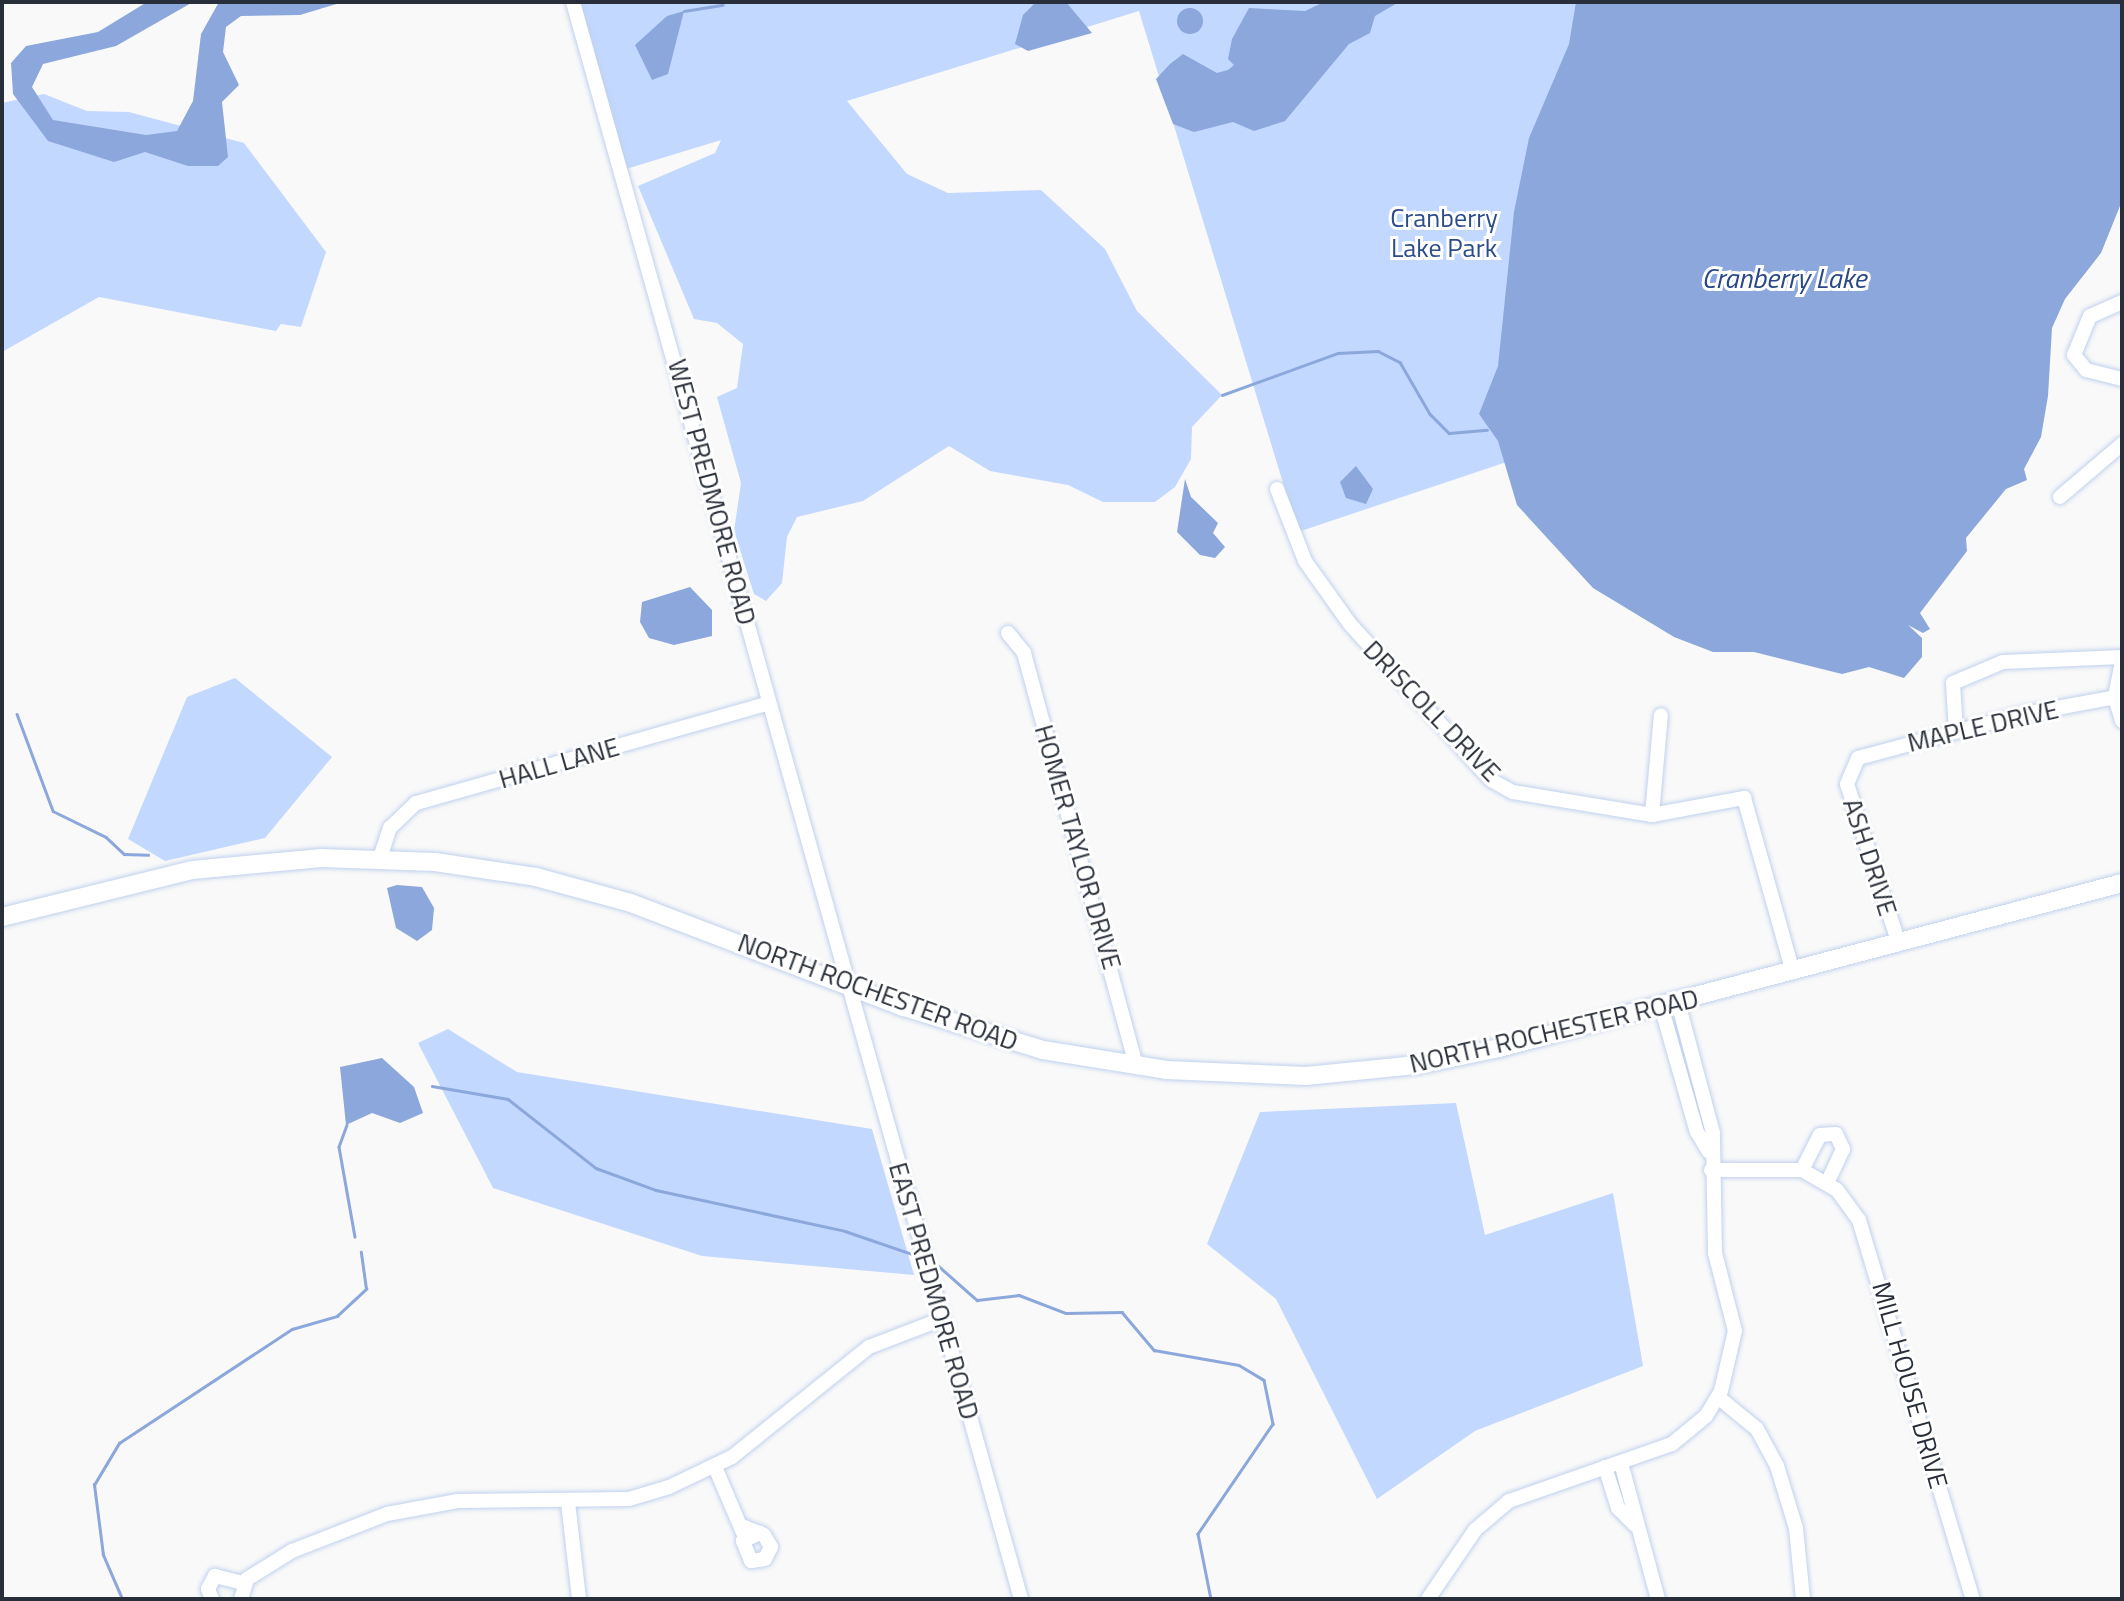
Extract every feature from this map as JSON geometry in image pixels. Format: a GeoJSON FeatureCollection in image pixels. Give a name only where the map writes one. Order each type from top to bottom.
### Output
{"type":"FeatureCollection","features":[{"type":"Feature","properties":{"kind":"main road","name":"NORTH ROCHESTER ROAD"},"geometry":{"type":"LineString","coordinates":[[2,917],[192,870],[380,858],[575,886],[1001,1038],[1136,1066],[1243,1076],[1368,1072],[1499,1048],[2122,883]]}},
{"type":"Feature","properties":{"kind":"street","name":"WEST PREDMORE ROAD"},"geometry":{"type":"LineString","coordinates":[[573,2],[846,983]]}},
{"type":"Feature","properties":{"kind":"street"},"geometry":{"type":"LineString","coordinates":[[2122,302],[2090,316],[2074,355],[2086,370],[2122,379]]}},
{"type":"Feature","properties":{"kind":"street"},"geometry":{"type":"LineString","coordinates":[[2060,497],[2122,444]]}},
{"type":"Feature","properties":{"kind":"street","name":"DRISCOLL DRIVE"},"geometry":{"type":"LineString","coordinates":[[1277,489],[1305,561],[1350,624],[1491,780],[1513,792],[1652,815],[1733,797],[1748,804],[1793,972]]}},
{"type":"Feature","properties":{"kind":"street","name":"HOMER TAYLOR DRIVE"},"geometry":{"type":"LineString","coordinates":[[1008,633],[1024,653],[1136,1066]]}},
{"type":"Feature","properties":{"kind":"street"},"geometry":{"type":"LineString","coordinates":[[1956,731],[1953,683],[2003,663],[2122,659],[2119,697],[2122,721]]}},
{"type":"Feature","properties":{"kind":"street","name":"MAPLE DRIVE"},"geometry":{"type":"LineString","coordinates":[[1850,769],[1878,749],[2119,697]]}},
{"type":"Feature","properties":{"kind":"street","name":"HALL LANE"},"geometry":{"type":"LineString","coordinates":[[380,858],[390,828],[416,803],[769,703]]}},
{"type":"Feature","properties":{"kind":"street"},"geometry":{"type":"LineString","coordinates":[[1652,815],[1661,715]]}},
{"type":"Feature","properties":{"kind":"street","name":"ASH DRIVE"},"geometry":{"type":"LineString","coordinates":[[1850,769],[1852,807],[1899,944]]}},
{"type":"Feature","properties":{"kind":"street","name":"EAST PREDMORE ROAD"},"geometry":{"type":"LineString","coordinates":[[846,983],[1021,1599]]}},
{"type":"Feature","properties":{"kind":"street"},"geometry":{"type":"LineString","coordinates":[[1428,1599],[1475,1530],[1500,1508],[1684,1437],[1718,1397],[1735,1331],[1715,1253],[1709,1152],[1697,1132],[1669,1004]]}},
{"type":"Feature","properties":{"kind":"street"},"geometry":{"type":"LineString","coordinates":[[1802,1170],[1820,1135],[1836,1134],[1843,1149],[1827,1182]]}},
{"type":"Feature","properties":{"kind":"street","name":"MILL HOUSE DRIVE"},"geometry":{"type":"LineString","coordinates":[[1712,1170],[1802,1170],[1827,1182],[1850,1205],[1868,1241],[1973,1599]]}},
{"type":"Feature","properties":{"kind":"street"},"geometry":{"type":"LineString","coordinates":[[212,1599],[208,1589],[215,1576],[243,1583],[310,1541],[387,1514],[458,1501],[568,1502],[629,1499],[715,1467],[853,1357],[942,1319]]}},
{"type":"Feature","properties":{"kind":"street"},"geometry":{"type":"LineString","coordinates":[[1718,1397],[1757,1429],[1777,1466],[1796,1528],[1803,1599]]}},
{"type":"Feature","properties":{"kind":"street"},"geometry":{"type":"LineString","coordinates":[[1621,1463],[1635,1525],[1658,1599]]}},
{"type":"Feature","properties":{"kind":"street"},"geometry":{"type":"LineString","coordinates":[[715,1467],[744,1534],[747,1559],[765,1559],[771,1547],[760,1533],[744,1534]]}},
{"type":"Feature","properties":{"kind":"street"},"geometry":{"type":"LineString","coordinates":[[1605,1467],[1618,1508],[1635,1525]]}},
{"type":"Feature","properties":{"kind":"street"},"geometry":{"type":"LineString","coordinates":[[568,1502],[579,1599]]}},
{"type":"Feature","properties":{"kind":"street"},"geometry":{"type":"LineString","coordinates":[[241,1599],[243,1583]]}},
{"type":"Feature","properties":{"kind":"green space","name":"Cranberry Lake Park"},"geometry":{"type":"Polygon","coordinates":[[[577,2],[1613,2],[1724,389],[1298,532],[1139,11],[847,101],[907,174],[948,193],[1041,190],[1105,249],[1137,311],[1222,395],[1192,427],[1191,459],[1175,487],[1155,502],[1103,502],[1068,485],[990,471],[949,446],[863,501],[797,517],[787,537],[782,583],[766,601],[754,594],[734,531],[741,483],[717,397],[737,388],[743,344],[717,323],[694,319],[638,186],[715,153],[721,140],[626,169],[577,2]]]}},
{"type":"Feature","properties":{"kind":"green space"},"geometry":{"type":"Polygon","coordinates":[[[44,94],[87,111],[129,112],[244,143],[326,252],[301,327],[281,324],[276,331],[99,297],[2,352],[2,103],[44,94]]]}},
{"type":"Feature","properties":{"kind":"green space"},"geometry":{"type":"Polygon","coordinates":[[[235,678],[332,757],[265,838],[165,861],[128,839],[187,697],[235,678]]]}},
{"type":"Feature","properties":{"kind":"green space"},"geometry":{"type":"Polygon","coordinates":[[[448,1029],[517,1072],[872,1129],[914,1275],[702,1256],[493,1188],[418,1043],[448,1029]]]}},
{"type":"Feature","properties":{"kind":"green space"},"geometry":{"type":"Polygon","coordinates":[[[1456,1103],[1485,1235],[1613,1193],[1643,1366],[1475,1431],[1377,1499],[1276,1299],[1207,1244],[1260,1112],[1456,1103]]]}},
{"type":"Feature","properties":{"kind":"water"},"geometry":{"type":"Polygon","coordinates":[[[147,2],[193,2],[116,46],[43,64],[32,87],[53,120],[146,135],[177,131],[193,101],[201,34],[219,2],[343,2],[300,15],[241,16],[226,27],[223,52],[239,85],[222,102],[228,157],[218,166],[188,166],[145,152],[114,162],[48,141],[13,94],[11,63],[26,46],[98,32],[147,2]]]}},
{"type":"Feature","properties":{"kind":"water"},"geometry":{"type":"Polygon","coordinates":[[[1036,2],[1066,2],[1092,33],[1028,51],[1015,44],[1023,15],[1036,2]]]}},
{"type":"Feature","properties":{"kind":"water"},"geometry":{"type":"Polygon","coordinates":[[[1324,2],[1399,2],[1375,16],[1370,33],[1349,44],[1285,121],[1254,131],[1233,122],[1194,132],[1173,124],[1156,79],[1170,64],[1183,54],[1217,73],[1228,70],[1234,65],[1228,59],[1232,39],[1249,8],[1305,11],[1324,2]]]}},
{"type":"Feature","properties":{"kind":"water","name":"Cranberry Lake"},"geometry":{"type":"Polygon","coordinates":[[[1576,2],[2122,2],[2122,201],[2101,253],[2065,299],[2052,328],[2048,396],[2041,437],[2024,469],[2027,480],[2006,489],[1966,538],[1967,551],[1920,613],[1930,629],[1923,633],[1908,625],[1922,638],[1922,657],[1904,678],[1869,667],[1842,674],[1754,652],[1713,652],[1674,637],[1593,588],[1517,505],[1498,441],[1479,414],[1498,366],[1514,212],[1529,138],[1569,44],[1576,2]]]}},
{"type":"Feature","properties":{"kind":"water"},"geometry":{"type":"Polygon","coordinates":[[[1190,8],[1199,12],[1203,21],[1199,30],[1190,34],[1181,30],[1177,21],[1181,12],[1190,8]]]}},
{"type":"Feature","properties":{"kind":"water"},"geometry":{"type":"Polygon","coordinates":[[[684,11],[668,74],[652,80],[635,45],[667,16],[684,11]]]}},
{"type":"Feature","properties":{"kind":"water"},"geometry":{"type":"Polygon","coordinates":[[[1356,466],[1373,489],[1366,504],[1346,498],[1340,482],[1356,466]]]}},
{"type":"Feature","properties":{"kind":"water"},"geometry":{"type":"Polygon","coordinates":[[[1185,479],[1191,497],[1218,523],[1213,533],[1225,547],[1215,558],[1200,555],[1177,532],[1185,479]]]}},
{"type":"Feature","properties":{"kind":"water"},"geometry":{"type":"Polygon","coordinates":[[[690,587],[712,610],[712,636],[674,645],[649,638],[640,622],[642,602],[690,587]]]}},
{"type":"Feature","properties":{"kind":"water"},"geometry":{"type":"Polygon","coordinates":[[[397,885],[422,887],[434,908],[432,930],[417,941],[396,928],[387,888],[397,885]]]}},
{"type":"Feature","properties":{"kind":"water"},"geometry":{"type":"Polygon","coordinates":[[[382,1058],[414,1087],[423,1113],[400,1123],[372,1113],[346,1125],[340,1067],[382,1058]]]}},
{"type":"Feature","properties":{"kind":"waterway"},"geometry":{"type":"LineString","coordinates":[[684,11],[723,5]]}},
{"type":"Feature","properties":{"kind":"waterway"},"geometry":{"type":"LineString","coordinates":[[1222,395],[1338,353],[1378,351],[1400,362],[1430,414],[1449,433],[1487,430]]}},
{"type":"Feature","properties":{"kind":"waterway"},"geometry":{"type":"LineString","coordinates":[[17,714],[53,811],[106,837],[124,854],[148,855]]}},
{"type":"Feature","properties":{"kind":"waterway"},"geometry":{"type":"LineString","coordinates":[[432,1086],[508,1099],[596,1168],[656,1190],[845,1231],[915,1255]]}},
{"type":"Feature","properties":{"kind":"waterway"},"geometry":{"type":"LineString","coordinates":[[347,1125],[339,1147],[355,1237]]}},
{"type":"Feature","properties":{"kind":"waterway"},"geometry":{"type":"LineString","coordinates":[[122,1599],[103,1555],[94,1485],[119,1443],[292,1329],[337,1316],[366,1289],[361,1252]]}},
{"type":"Feature","properties":{"kind":"waterway"},"geometry":{"type":"LineString","coordinates":[[933,1261],[977,1300],[1019,1295],[1066,1313],[1122,1312],[1154,1350],[1239,1365],[1264,1380],[1273,1424],[1198,1534],[1211,1599]]}}]}
